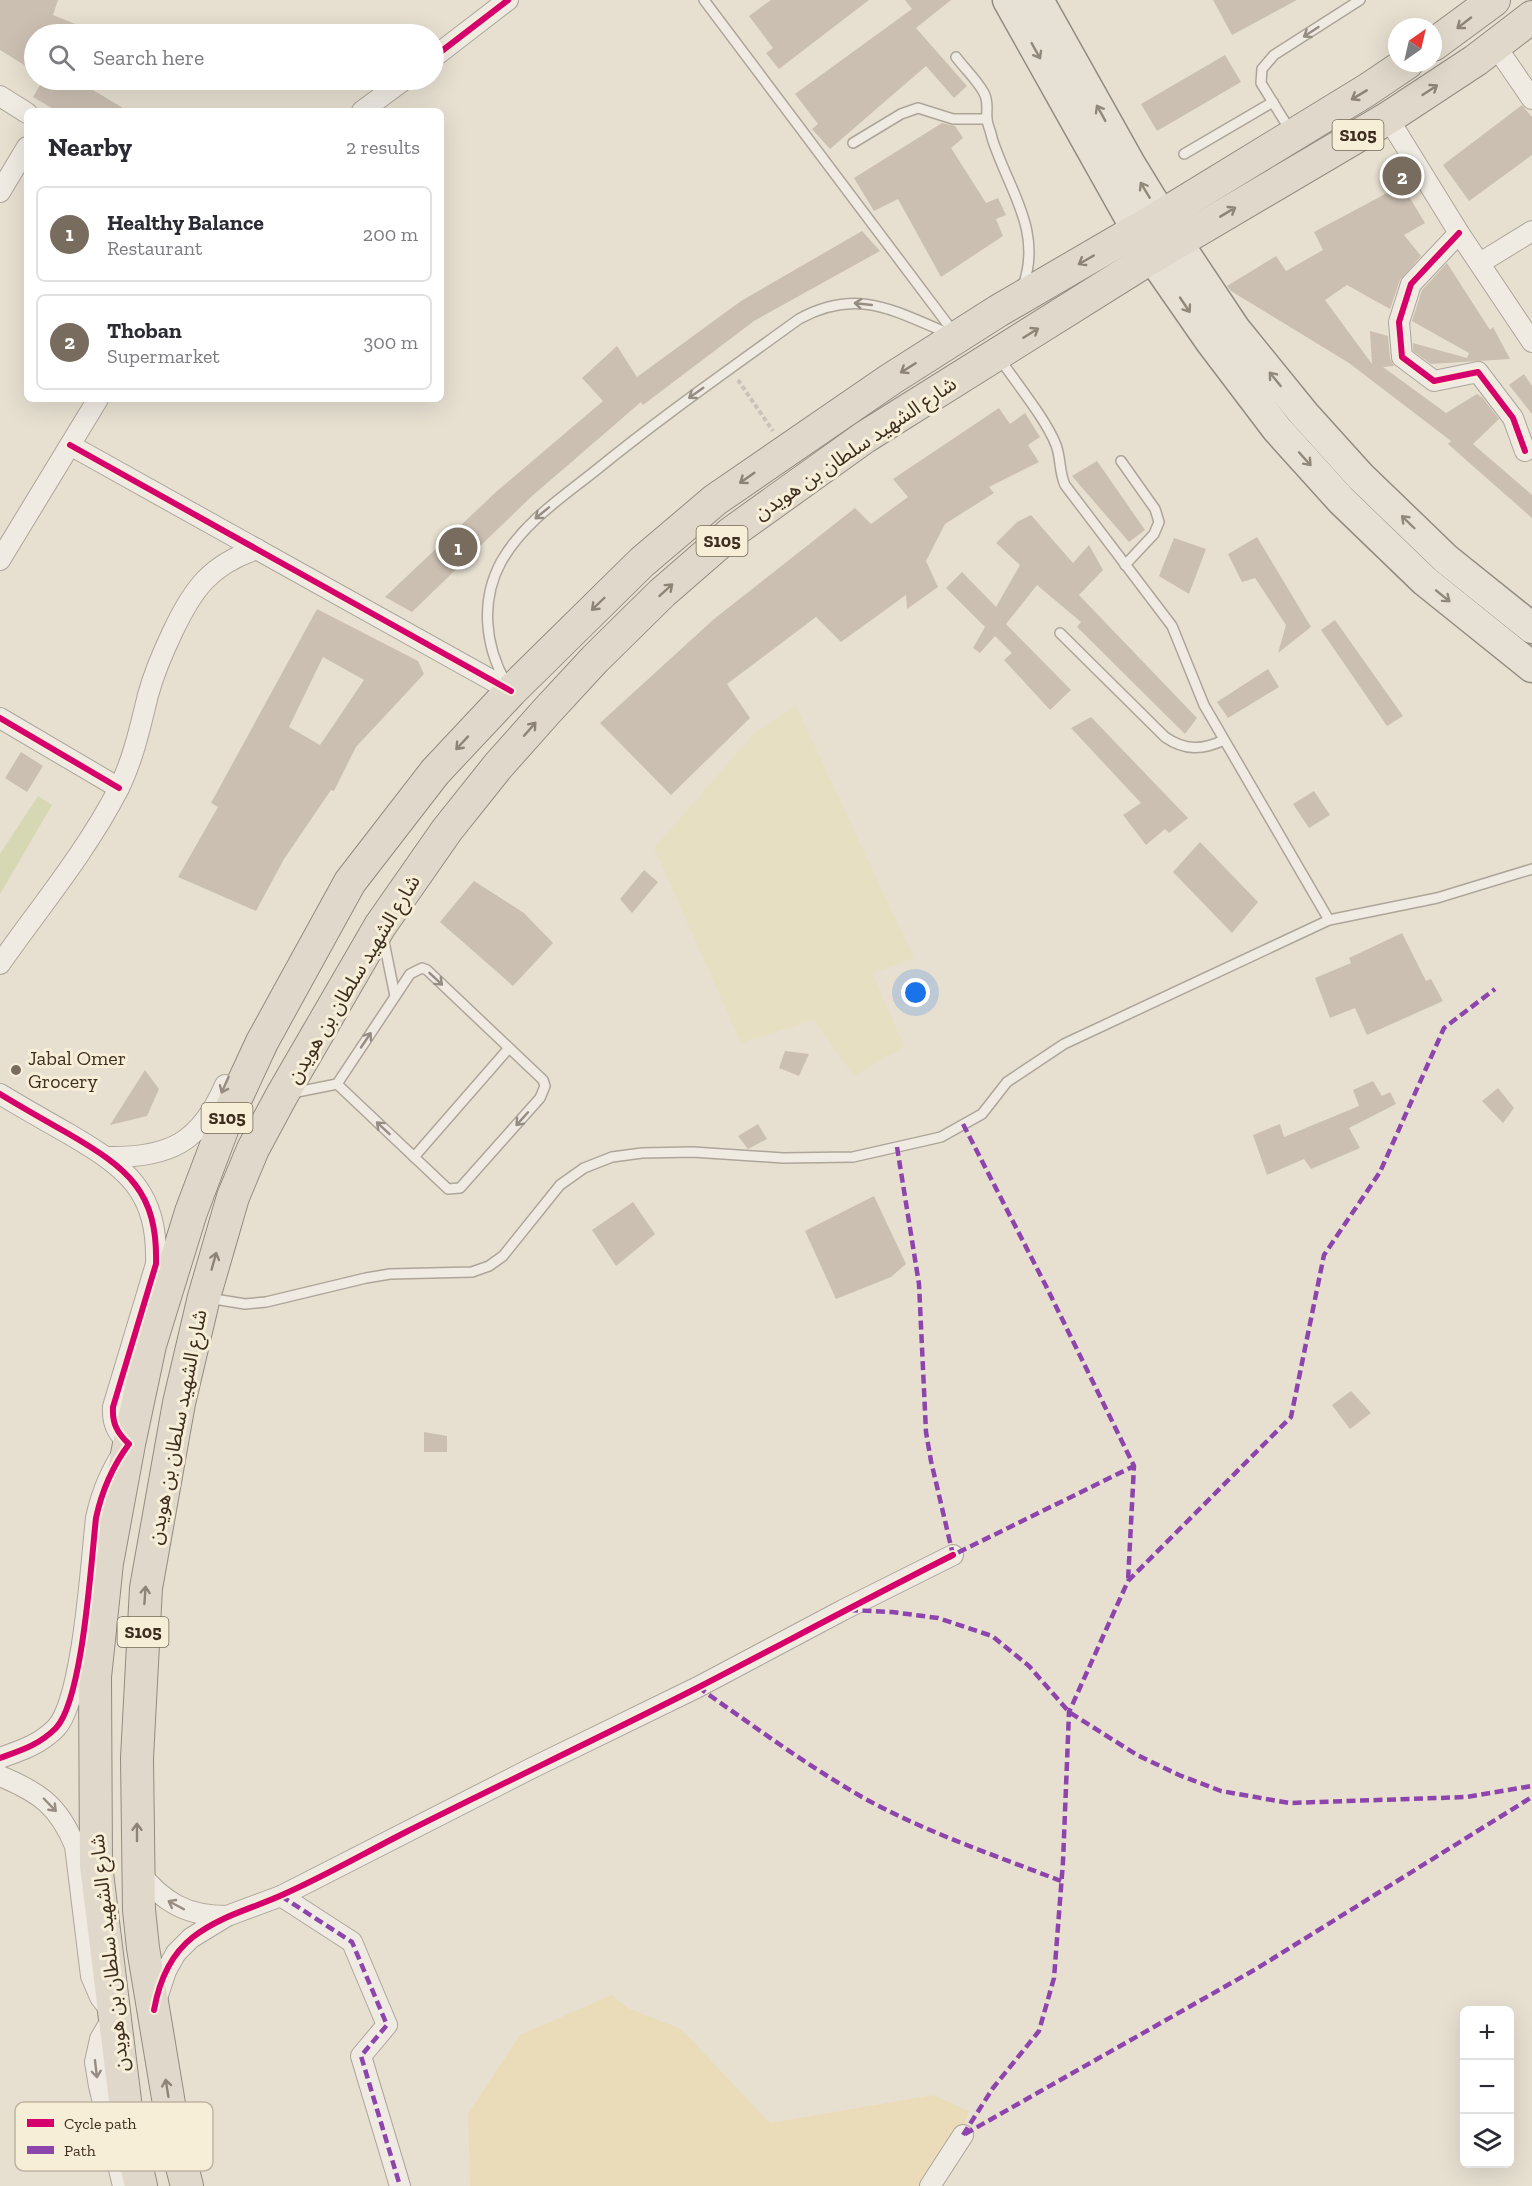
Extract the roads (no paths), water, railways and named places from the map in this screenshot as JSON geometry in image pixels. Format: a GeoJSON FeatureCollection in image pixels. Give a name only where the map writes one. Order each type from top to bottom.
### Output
{"type":"FeatureCollection","features":[{"type":"Feature","properties":{"kind":"highway"},"geometry":{"type":"LineString","coordinates":[[1442,38],[1494,0]]}},
{"type":"Feature","properties":{"kind":"highway","name":"شارع الشهيد سلطان بن هويدن"},"geometry":{"type":"LineString","coordinates":[[125,2102],[96,1865],[95,1677],[107,1563],[150,1345],[191,1212],[225,1122],[262,1042],[350,882],[435,772],[511,692],[642,562],[715,501],[891,379],[1018,300],[1157,236],[1388,118],[1496,45],[1532,17]]}},
{"type":"Feature","properties":{"kind":"highway","name":"شارع الشهيد سلطان بن هويدن"},"geometry":{"type":"LineString","coordinates":[[169,2102],[142,1938],[138,1871],[137,1758],[146,1588],[179,1403],[204,1297],[233,1197],[254,1149],[282,1095],[381,926],[447,830],[498,766],[595,659],[662,593],[731,533],[865,437],[997,354],[1293,135],[1394,72]]}},
{"type":"Feature","properties":{"kind":"highway"},"geometry":{"type":"LineString","coordinates":[[381,926],[388,900],[402,871],[421,838],[456,793],[459,784],[455,776],[446,771],[435,772]]}},
{"type":"Feature","properties":{"kind":"highway"},"geometry":{"type":"LineString","coordinates":[[116,2029],[131,2069],[140,2102]]}},
{"type":"Feature","properties":{"kind":"highway","name":"شارع الشهيد سلطان بن هويدن"},"geometry":{"type":"LineString","coordinates":[[138,2171],[141,2186]]}},
{"type":"Feature","properties":{"kind":"highway","name":"شارع الشهيد سلطان بن هويدن"},"geometry":{"type":"LineString","coordinates":[[183,2171],[187,2186]]}},
{"type":"Feature","properties":{"kind":"main road"},"geometry":{"type":"LineString","coordinates":[[1008,0],[1157,236],[1211,342],[1277,429],[1341,500],[1425,581],[1532,667]]}},
{"type":"Feature","properties":{"kind":"main road"},"geometry":{"type":"LineString","coordinates":[[1038,0],[1130,164],[1157,236],[1304,414],[1360,476],[1446,559],[1532,628]]}},
{"type":"Feature","properties":{"kind":"street"},"geometry":{"type":"LineString","coordinates":[[444,49],[508,0]]}},
{"type":"Feature","properties":{"kind":"street"},"geometry":{"type":"LineString","coordinates":[[1496,45],[1532,99]]}},
{"type":"Feature","properties":{"kind":"street"},"geometry":{"type":"LineString","coordinates":[[367,108],[391,90]]}},
{"type":"Feature","properties":{"kind":"street"},"geometry":{"type":"LineString","coordinates":[[0,96],[24,111]]}},
{"type":"Feature","properties":{"kind":"street"},"geometry":{"type":"LineString","coordinates":[[1388,118],[1459,233],[1532,342]]}},
{"type":"Feature","properties":{"kind":"street"},"geometry":{"type":"LineString","coordinates":[[0,192],[24,152]]}},
{"type":"Feature","properties":{"kind":"street"},"geometry":{"type":"LineString","coordinates":[[1480,263],[1532,231]]}},
{"type":"Feature","properties":{"kind":"street"},"geometry":{"type":"LineString","coordinates":[[1459,233],[1411,284],[1399,322],[1402,357],[1434,381],[1478,372],[1513,418],[1525,451]]}},
{"type":"Feature","properties":{"kind":"street"},"geometry":{"type":"LineString","coordinates":[[0,560],[96,402]]}},
{"type":"Feature","properties":{"kind":"street"},"geometry":{"type":"LineString","coordinates":[[70,445],[511,692]]}},
{"type":"Feature","properties":{"kind":"street"},"geometry":{"type":"LineString","coordinates":[[0,963],[91,836],[119,788],[137,742],[156,670],[187,603],[210,573],[225,562],[257,549]]}},
{"type":"Feature","properties":{"kind":"street"},"geometry":{"type":"LineString","coordinates":[[0,718],[119,788]]}},
{"type":"Feature","properties":{"kind":"street"},"geometry":{"type":"LineString","coordinates":[[107,1156],[137,1157],[157,1153],[181,1144],[200,1127],[215,1107],[236,1064],[244,1053],[262,1042]]}},
{"type":"Feature","properties":{"kind":"street"},"geometry":{"type":"LineString","coordinates":[[0,1094],[107,1156],[123,1170],[136,1186],[146,1204],[153,1223],[156,1243],[156,1264],[113,1407],[114,1426],[129,1444],[108,1477],[96,1518],[79,1665],[71,1696],[57,1726],[30,1748],[0,1758]]}},
{"type":"Feature","properties":{"kind":"street"},"geometry":{"type":"LineString","coordinates":[[154,2010],[158,1990],[177,1953],[191,1938],[226,1916],[281,1896],[534,1767],[698,1688],[843,1610],[953,1555]]}},
{"type":"Feature","properties":{"kind":"street"},"geometry":{"type":"LineString","coordinates":[[0,1776],[43,1797],[57,1811],[68,1828],[75,1846],[91,1976],[116,2029],[100,2039],[94,2061],[102,2102]]}},
{"type":"Feature","properties":{"kind":"street"},"geometry":{"type":"LineString","coordinates":[[138,1871],[151,1887],[167,1900],[185,1910],[205,1916],[226,1916]]}},
{"type":"Feature","properties":{"kind":"street"},"geometry":{"type":"LineString","coordinates":[[281,1896],[352,1942],[387,2025],[361,2056],[400,2186]]}},
{"type":"Feature","properties":{"kind":"street"},"geometry":{"type":"LineString","coordinates":[[930,2186],[963,2135]]}},
{"type":"Feature","properties":{"kind":"street"},"geometry":{"type":"LineString","coordinates":[[119,2171],[123,2186]]}},
{"type":"Feature","properties":{"kind":"lane"},"geometry":{"type":"LineString","coordinates":[[704,0],[958,337]]}},
{"type":"Feature","properties":{"kind":"lane"},"geometry":{"type":"LineString","coordinates":[[1293,135],[1261,83],[1262,69],[1274,55],[1360,0]]}},
{"type":"Feature","properties":{"kind":"lane"},"geometry":{"type":"LineString","coordinates":[[956,57],[983,92],[988,105],[987,118],[997,153],[1025,219],[1029,235],[1028,266],[1018,300]]}},
{"type":"Feature","properties":{"kind":"lane"},"geometry":{"type":"LineString","coordinates":[[1184,154],[1273,102]]}},
{"type":"Feature","properties":{"kind":"lane"},"geometry":{"type":"LineString","coordinates":[[853,143],[901,114],[918,108],[953,119],[987,118]]}},
{"type":"Feature","properties":{"kind":"lane"},"geometry":{"type":"LineString","coordinates":[[511,692],[498,668],[489,642],[487,615],[494,580],[501,563],[515,541],[534,519],[658,420],[799,319],[823,308],[849,302],[884,307],[958,337]]}},
{"type":"Feature","properties":{"kind":"lane"},"geometry":{"type":"LineString","coordinates":[[997,354],[1052,437],[1058,453],[1060,474],[1065,485],[1172,626],[1204,705],[1329,920]]}},
{"type":"Feature","properties":{"kind":"lane"},"geometry":{"type":"LineString","coordinates":[[1121,461],[1155,509],[1159,522],[1154,534],[1125,564]]}},
{"type":"Feature","properties":{"kind":"lane"},"geometry":{"type":"LineString","coordinates":[[1060,633],[1165,737],[1176,744],[1200,749],[1224,740]]}},
{"type":"Feature","properties":{"kind":"lane"},"geometry":{"type":"LineString","coordinates":[[204,1297],[235,1303],[266,1302],[390,1274],[472,1272],[489,1266],[503,1256],[560,1185],[584,1168],[612,1156],[693,1152],[783,1158],[853,1157],[941,1137],[982,1114],[1007,1082],[1064,1044],[1329,920],[1437,898],[1532,869]]}},
{"type":"Feature","properties":{"kind":"lane"},"geometry":{"type":"LineString","coordinates":[[381,926],[395,996]]}},
{"type":"Feature","properties":{"kind":"lane"},"geometry":{"type":"LineString","coordinates":[[282,1095],[337,1084],[410,974],[422,968],[427,970],[543,1080],[545,1086],[540,1098],[460,1188],[448,1189],[337,1084]]}},
{"type":"Feature","properties":{"kind":"lane"},"geometry":{"type":"LineString","coordinates":[[414,1156],[509,1048]]}},
{"type":"Feature","properties":{"kind":"place","name":"Thoban"},"geometry":{"type":"Point","coordinates":[1402,176]}},
{"type":"Feature","properties":{"kind":"place","name":"Healthy Balance"},"geometry":{"type":"Point","coordinates":[458,547]}},
{"type":"Feature","properties":{"kind":"place","name":"Jabal Omer Grocery"},"geometry":{"type":"Point","coordinates":[16,1070]}}]}
